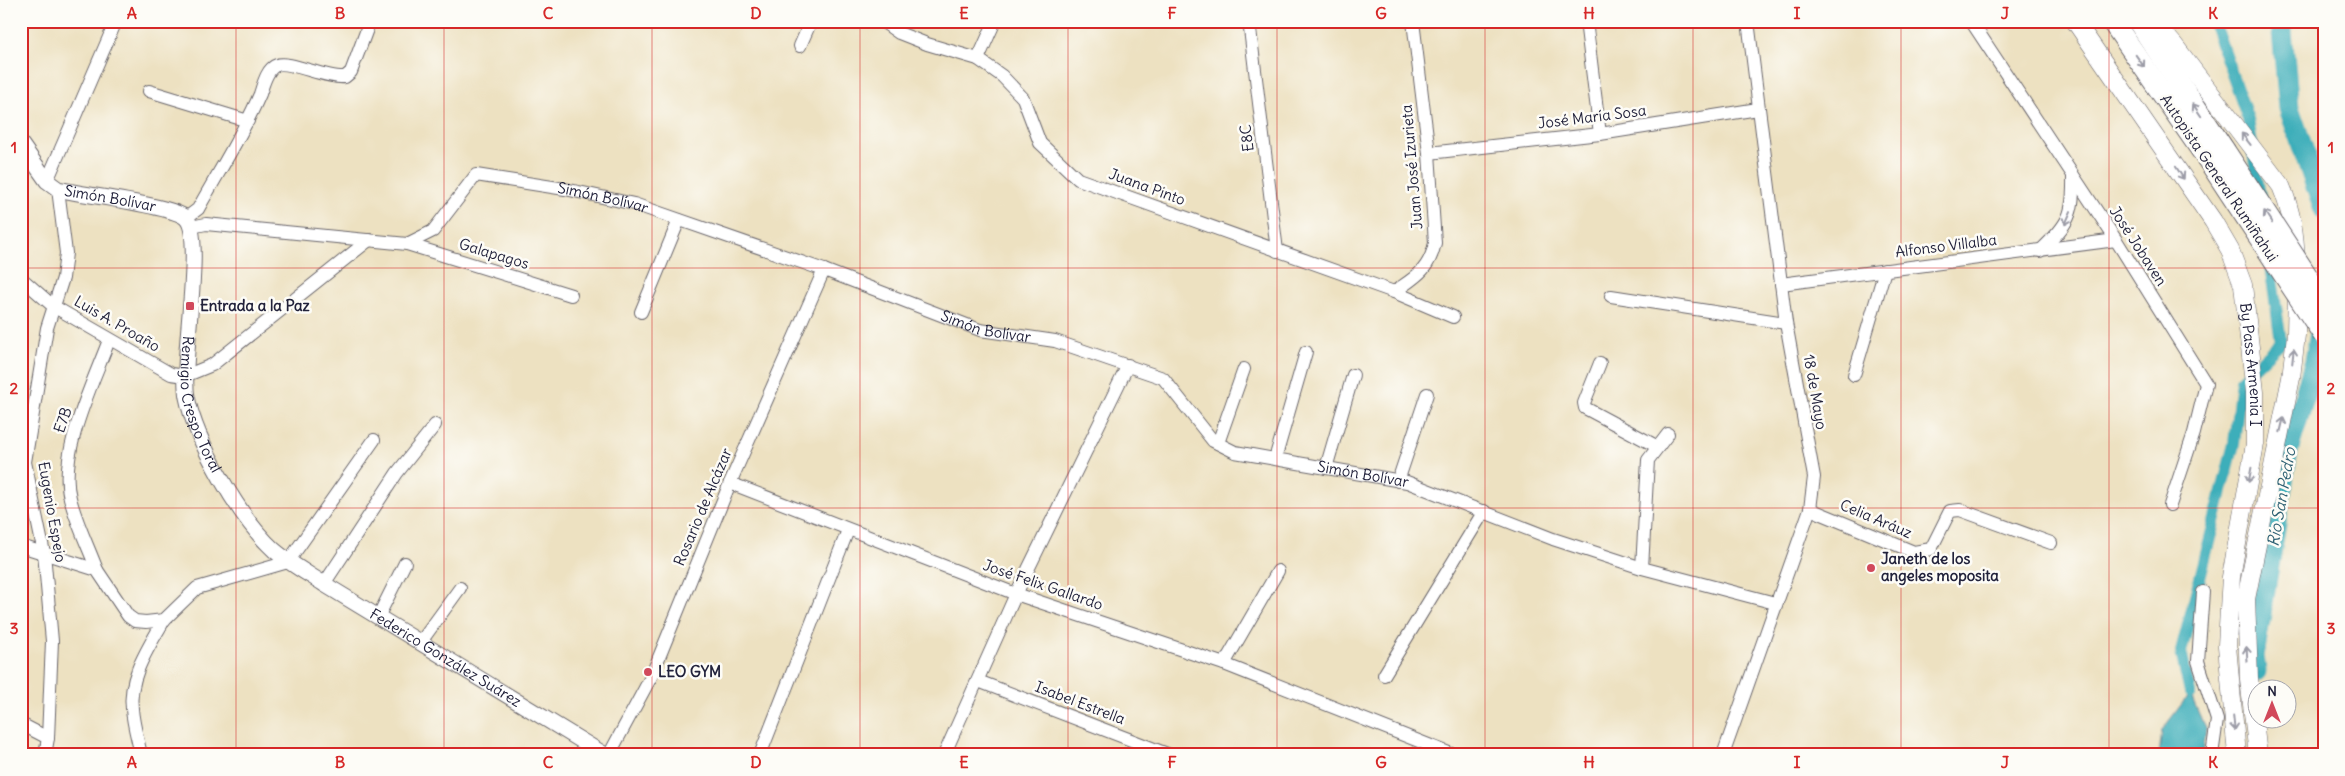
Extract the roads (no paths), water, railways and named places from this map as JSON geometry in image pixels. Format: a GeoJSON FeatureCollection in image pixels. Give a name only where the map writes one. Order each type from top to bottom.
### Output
{"type":"FeatureCollection","features":[{"type":"Feature","properties":{"kind":"highway","name":"Autopista General Rumiñahui"},"geometry":{"type":"LineString","coordinates":[[2112,21],[2215,154],[2324,302]]}},
{"type":"Feature","properties":{"kind":"highway","name":"Autopista General Rumiñahui"},"geometry":{"type":"LineString","coordinates":[[2138,21],[2215,154],[2324,335]]}},
{"type":"Feature","properties":{"kind":"main road","name":"By Pass Armenia I"},"geometry":{"type":"LineString","coordinates":[[2075,21],[2153,132],[2230,250],[2243,285],[2256,392],[2255,444],[2231,577],[2227,646],[2237,755]]}},
{"type":"Feature","properties":{"kind":"main road","name":"By Pass Armenia I"},"geometry":{"type":"LineString","coordinates":[[2153,21],[2174,45],[2266,165],[2284,193],[2290,207],[2295,230],[2297,274],[2296,335],[2291,378],[2246,599],[2249,679],[2258,755]]}},
{"type":"Feature","properties":{"kind":"street"},"geometry":{"type":"LineString","coordinates":[[52,185],[116,21]]}},
{"type":"Feature","properties":{"kind":"street"},"geometry":{"type":"LineString","coordinates":[[189,222],[248,121],[269,72],[276,65],[284,64],[338,78],[345,77],[351,72],[370,21]]}},
{"type":"Feature","properties":{"kind":"street"},"geometry":{"type":"LineString","coordinates":[[800,46],[812,21]]}},
{"type":"Feature","properties":{"kind":"street","name":"Juana Pinto"},"geometry":{"type":"LineString","coordinates":[[882,21],[899,33],[927,44],[978,59],[1002,76],[1023,98],[1040,143],[1078,179],[1394,292],[1453,317]]}},
{"type":"Feature","properties":{"kind":"street"},"geometry":{"type":"LineString","coordinates":[[978,59],[995,21]]}},
{"type":"Feature","properties":{"kind":"street","name":"E8C"},"geometry":{"type":"LineString","coordinates":[[1249,21],[1277,251]]}},
{"type":"Feature","properties":{"kind":"street","name":"Juan José Izurieta"},"geometry":{"type":"LineString","coordinates":[[1394,292],[1424,270],[1432,256],[1435,228],[1429,153],[1413,21]]}},
{"type":"Feature","properties":{"kind":"street"},"geometry":{"type":"LineString","coordinates":[[1586,21],[1600,134]]}},
{"type":"Feature","properties":{"kind":"street","name":"18 de Mayo"},"geometry":{"type":"LineString","coordinates":[[1723,755],[1775,603],[1810,509],[1814,478],[1786,323],[1748,21]]}},
{"type":"Feature","properties":{"kind":"street","name":"José Jobaven"},"geometry":{"type":"LineString","coordinates":[[1971,21],[2116,240],[2206,384],[2194,433],[2170,505]]}},
{"type":"Feature","properties":{"kind":"street"},"geometry":{"type":"LineString","coordinates":[[149,91],[248,121]]}},
{"type":"Feature","properties":{"kind":"street","name":"José María Sosa"},"geometry":{"type":"LineString","coordinates":[[1429,153],[1600,134],[1758,110]]}},
{"type":"Feature","properties":{"kind":"street","name":"Simón Bolívar"},"geometry":{"type":"LineString","coordinates":[[21,144],[52,185],[182,214],[189,222],[407,244],[433,230],[476,174],[617,200],[824,270],[980,330],[1055,340],[1163,378],[1213,440],[1235,452],[1398,481],[1484,511],[1553,539],[1642,568],[1775,603]]}},
{"type":"Feature","properties":{"kind":"street"},"geometry":{"type":"LineString","coordinates":[[2040,251],[2068,221],[2074,202],[2073,176]]}},
{"type":"Feature","properties":{"kind":"street","name":"Eugenio Espejo"},"geometry":{"type":"LineString","coordinates":[[45,755],[48,738],[52,641],[44,553],[25,462],[47,328],[63,278],[66,253],[52,185]]}},
{"type":"Feature","properties":{"kind":"street"},"geometry":{"type":"LineString","coordinates":[[641,312],[679,220]]}},
{"type":"Feature","properties":{"kind":"street","name":"Remigio Crespo Toral"},"geometry":{"type":"LineString","coordinates":[[189,222],[194,252],[186,376],[190,410],[212,464],[239,507],[272,548],[288,562]]}},
{"type":"Feature","properties":{"kind":"street"},"geometry":{"type":"LineString","coordinates":[[186,376],[212,365],[369,240]]}},
{"type":"Feature","properties":{"kind":"street","name":"Alfonso Villalba"},"geometry":{"type":"LineString","coordinates":[[1781,284],[2116,240]]}},
{"type":"Feature","properties":{"kind":"street","name":"Galapagos"},"geometry":{"type":"LineString","coordinates":[[407,244],[571,295]]}},
{"type":"Feature","properties":{"kind":"street","name":"Rosario de Alcázar"},"geometry":{"type":"LineString","coordinates":[[609,755],[651,677],[730,483],[824,270]]}},
{"type":"Feature","properties":{"kind":"street"},"geometry":{"type":"LineString","coordinates":[[1854,375],[1885,270]]}},
{"type":"Feature","properties":{"kind":"street","name":"Luis A. Proaño"},"geometry":{"type":"LineString","coordinates":[[21,278],[53,306],[109,340],[171,374],[186,376]]}},
{"type":"Feature","properties":{"kind":"street"},"geometry":{"type":"LineString","coordinates":[[1611,296],[1786,323]]}},
{"type":"Feature","properties":{"kind":"street","name":"E7B"},"geometry":{"type":"LineString","coordinates":[[109,340],[69,453],[67,475],[70,498],[97,570],[128,616],[135,621],[164,620]]}},
{"type":"Feature","properties":{"kind":"street"},"geometry":{"type":"LineString","coordinates":[[1275,459],[1306,352]]}},
{"type":"Feature","properties":{"kind":"street"},"geometry":{"type":"LineString","coordinates":[[1600,363],[1584,403],[1585,408],[1658,447]]}},
{"type":"Feature","properties":{"kind":"street"},"geometry":{"type":"LineString","coordinates":[[944,755],[1016,594],[1128,365]]}},
{"type":"Feature","properties":{"kind":"street"},"geometry":{"type":"LineString","coordinates":[[1218,443],[1244,369]]}},
{"type":"Feature","properties":{"kind":"street"},"geometry":{"type":"LineString","coordinates":[[1326,468],[1353,375]]}},
{"type":"Feature","properties":{"kind":"street"},"geometry":{"type":"LineString","coordinates":[[1398,481],[1427,394]]}},
{"type":"Feature","properties":{"kind":"street"},"geometry":{"type":"LineString","coordinates":[[324,584],[397,473],[435,425]]}},
{"type":"Feature","properties":{"kind":"street"},"geometry":{"type":"LineString","coordinates":[[1642,568],[1648,460],[1668,434]]}},
{"type":"Feature","properties":{"kind":"street"},"geometry":{"type":"LineString","coordinates":[[141,755],[131,708],[132,688],[137,670],[164,620],[197,588],[288,562],[374,440]]}},
{"type":"Feature","properties":{"kind":"street","name":"José Felix Gallardo"},"geometry":{"type":"LineString","coordinates":[[730,483],[1016,594],[1224,664],[1423,749],[1454,755]]}},
{"type":"Feature","properties":{"kind":"street","name":"Celia Aráuz"},"geometry":{"type":"LineString","coordinates":[[1810,509],[1914,552],[1931,549],[1950,511],[1960,510],[2052,543]]}},
{"type":"Feature","properties":{"kind":"street"},"geometry":{"type":"LineString","coordinates":[[1384,675],[1484,511]]}},
{"type":"Feature","properties":{"kind":"street"},"geometry":{"type":"LineString","coordinates":[[760,755],[848,530]]}},
{"type":"Feature","properties":{"kind":"street"},"geometry":{"type":"LineString","coordinates":[[21,546],[97,570]]}},
{"type":"Feature","properties":{"kind":"street","name":"Federico González Suárez"},"geometry":{"type":"LineString","coordinates":[[288,562],[605,755]]}},
{"type":"Feature","properties":{"kind":"street"},"geometry":{"type":"LineString","coordinates":[[378,617],[405,563]]}},
{"type":"Feature","properties":{"kind":"street"},"geometry":{"type":"LineString","coordinates":[[1224,664],[1278,571]]}},
{"type":"Feature","properties":{"kind":"street"},"geometry":{"type":"LineString","coordinates":[[420,643],[460,588]]}},
{"type":"Feature","properties":{"kind":"street"},"geometry":{"type":"LineString","coordinates":[[2203,592],[2198,661],[2217,720],[2212,755]]}},
{"type":"Feature","properties":{"kind":"street","name":"Isabel Estrella"},"geometry":{"type":"LineString","coordinates":[[978,681],[1170,755]]}},
{"type":"Feature","properties":{"kind":"street"},"geometry":{"type":"LineString","coordinates":[[21,724],[48,738]]}},
{"type":"Feature","properties":{"kind":"water"},"geometry":{"type":"Polygon","coordinates":[[[2190,693],[2206,730],[2203,755],[2159,755],[2162,730],[2190,693]]]}},
{"type":"Feature","properties":{"kind":"waterway"},"geometry":{"type":"LineString","coordinates":[[2213,21],[2248,119],[2260,197]]}},
{"type":"Feature","properties":{"kind":"waterway","name":"Río San Pedro"},"geometry":{"type":"LineString","coordinates":[[2281,21],[2289,108],[2324,210]]}},
{"type":"Feature","properties":{"kind":"waterway"},"geometry":{"type":"LineString","coordinates":[[2190,693],[2181,652],[2234,444],[2241,380],[2281,342],[2269,258]]}},
{"type":"Feature","properties":{"kind":"waterway","name":"Río San Pedro"},"geometry":{"type":"LineString","coordinates":[[2256,671],[2254,656],[2288,451],[2315,361],[2324,309]]}},
{"type":"Feature","properties":{"kind":"place","name":"Entrada a la Paz"},"geometry":{"type":"Point","coordinates":[190,306]}},
{"type":"Feature","properties":{"kind":"place","name":"Janeth de los angeles moposita"},"geometry":{"type":"Point","coordinates":[1871,568]}},
{"type":"Feature","properties":{"kind":"place","name":"LEO GYM"},"geometry":{"type":"Point","coordinates":[648,672]}}]}
